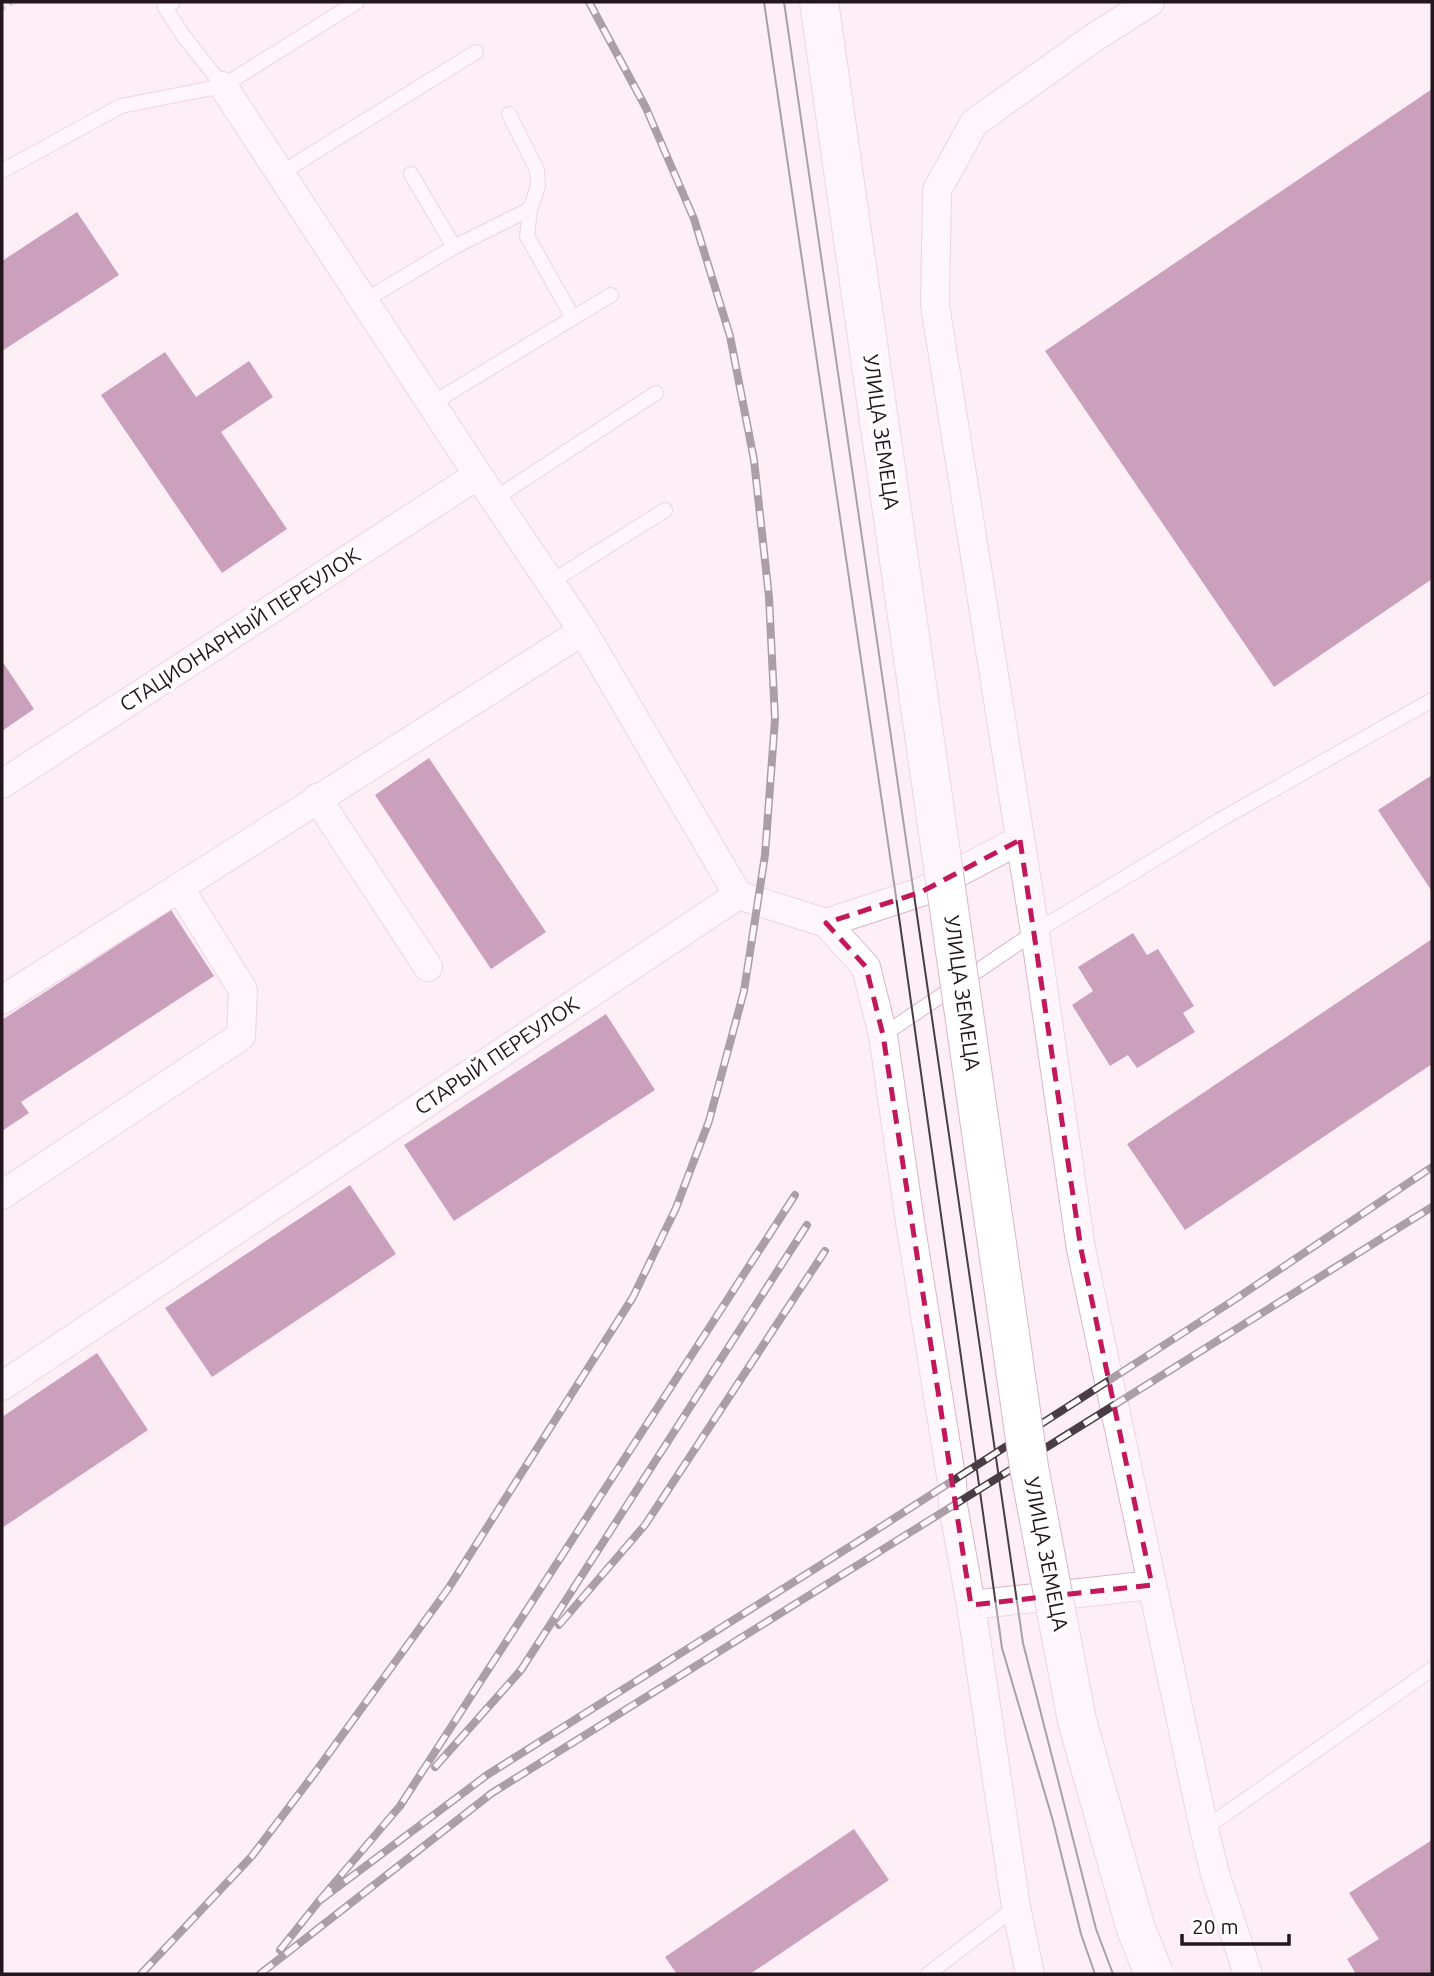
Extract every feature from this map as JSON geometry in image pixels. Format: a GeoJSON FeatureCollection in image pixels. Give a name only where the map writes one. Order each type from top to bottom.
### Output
{"type":"FeatureCollection","features":[{"type":"Feature","properties":{"kind":"main road","name":"УЛИЦА ЗЕМЕЦА"},"geometry":{"type":"LineString","coordinates":[[819,2],[1029,1467],[1077,1721],[1136,1929],[1154,1974]]}},
{"type":"Feature","properties":{"kind":"street"},"geometry":{"type":"LineString","coordinates":[[1150,2],[1092,39],[974,122],[937,190],[935,305],[1035,932],[1081,1249],[1204,1829],[1215,1874],[1248,1974]]}},
{"type":"Feature","properties":{"kind":"street"},"geometry":{"type":"LineString","coordinates":[[223,86],[583,631],[738,895],[826,923],[866,967],[883,1035],[952,1482],[953,1506],[971,1605],[1016,1907],[1030,1974]]}},
{"type":"Feature","properties":{"kind":"street","name":"СТАЦИОНАРНЫЙ ПЕРЕУЛОК"},"geometry":{"type":"LineString","coordinates":[[2,784],[478,475]]}},
{"type":"Feature","properties":{"kind":"street"},"geometry":{"type":"LineString","coordinates":[[2,1000],[583,631]]}},
{"type":"Feature","properties":{"kind":"street"},"geometry":{"type":"LineString","coordinates":[[317,798],[428,967]]}},
{"type":"Feature","properties":{"kind":"street"},"geometry":{"type":"LineString","coordinates":[[826,923],[921,892],[1020,840]]}},
{"type":"Feature","properties":{"kind":"street"},"geometry":{"type":"LineString","coordinates":[[2,1195],[241,1036],[243,990],[179,887]]}},
{"type":"Feature","properties":{"kind":"street","name":"СТАРЫЙ ПЕРЕУЛОК"},"geometry":{"type":"LineString","coordinates":[[2,1386],[738,895]]}},
{"type":"Feature","properties":{"kind":"street"},"geometry":{"type":"LineString","coordinates":[[971,1605],[1152,1585]]}},
{"type":"Feature","properties":{"kind":"lane"},"geometry":{"type":"LineString","coordinates":[[173,2],[165,7],[182,34],[223,86]]}},
{"type":"Feature","properties":{"kind":"lane"},"geometry":{"type":"LineString","coordinates":[[2,172],[121,106],[223,86],[357,2]]}},
{"type":"Feature","properties":{"kind":"lane"},"geometry":{"type":"LineString","coordinates":[[281,173],[476,52]]}},
{"type":"Feature","properties":{"kind":"lane"},"geometry":{"type":"LineString","coordinates":[[509,114],[537,170],[538,186],[530,209],[527,236],[573,318]]}},
{"type":"Feature","properties":{"kind":"lane"},"geometry":{"type":"LineString","coordinates":[[411,174],[454,247]]}},
{"type":"Feature","properties":{"kind":"lane"},"geometry":{"type":"LineString","coordinates":[[364,301],[454,247],[530,209]]}},
{"type":"Feature","properties":{"kind":"lane"},"geometry":{"type":"LineString","coordinates":[[431,404],[611,295]]}},
{"type":"Feature","properties":{"kind":"lane"},"geometry":{"type":"LineString","coordinates":[[494,499],[656,393]]}},
{"type":"Feature","properties":{"kind":"lane"},"geometry":{"type":"LineString","coordinates":[[551,582],[665,509]]}},
{"type":"Feature","properties":{"kind":"lane"},"geometry":{"type":"LineString","coordinates":[[883,1035],[1035,932],[1218,821],[1432,700]]}},
{"type":"Feature","properties":{"kind":"lane"},"geometry":{"type":"LineString","coordinates":[[1204,1829],[1432,1669]]}},
{"type":"Feature","properties":{"kind":"lane"},"geometry":{"type":"LineString","coordinates":[[928,1974],[1016,1907]]}},
{"type":"Feature","properties":{"kind":"path"},"geometry":{"type":"LineString","coordinates":[[2,9],[13,2]]}},
{"type":"Feature","properties":{"kind":"highlighted area"},"geometry":{"type":"Polygon","coordinates":[[[1020,840],[1081,1249],[1152,1585],[971,1605],[883,1035],[866,967],[826,923],[921,892],[1020,840]]]}},
{"type":"Feature","properties":{"kind":"building"},"geometry":{"type":"Polygon","coordinates":[[[1432,89],[1432,579],[1274,687],[1045,351],[1432,89]]]}},
{"type":"Feature","properties":{"kind":"building"},"geometry":{"type":"Polygon","coordinates":[[[77,212],[119,275],[2,351],[2,261],[77,212]]]}},
{"type":"Feature","properties":{"kind":"building"},"geometry":{"type":"Polygon","coordinates":[[[165,352],[196,397],[249,361],[273,397],[221,432],[287,529],[222,573],[101,395],[165,352]]]}},
{"type":"Feature","properties":{"kind":"building"},"geometry":{"type":"Polygon","coordinates":[[[2,661],[34,709],[2,731],[2,661]]]}},
{"type":"Feature","properties":{"kind":"building"},"geometry":{"type":"Polygon","coordinates":[[[429,758],[546,932],[491,969],[375,795],[429,758]]]}},
{"type":"Feature","properties":{"kind":"building"},"geometry":{"type":"Polygon","coordinates":[[[1432,775],[1432,889],[1431,890],[1378,810],[1432,775]]]}},
{"type":"Feature","properties":{"kind":"building"},"geometry":{"type":"Polygon","coordinates":[[[171,910],[214,976],[21,1102],[29,1113],[2,1131],[2,1020],[171,910]]]}},
{"type":"Feature","properties":{"kind":"building"},"geometry":{"type":"Polygon","coordinates":[[[1133,933],[1147,955],[1158,949],[1194,1006],[1183,1013],[1195,1032],[1137,1068],[1128,1055],[1110,1066],[1072,1005],[1093,991],[1078,967],[1133,933]]]}},
{"type":"Feature","properties":{"kind":"building"},"geometry":{"type":"Polygon","coordinates":[[[1432,939],[1432,1064],[1185,1230],[1127,1144],[1432,939]]]}},
{"type":"Feature","properties":{"kind":"building"},"geometry":{"type":"Polygon","coordinates":[[[606,1014],[655,1090],[454,1221],[404,1145],[606,1014]]]}},
{"type":"Feature","properties":{"kind":"building"},"geometry":{"type":"Polygon","coordinates":[[[350,1185],[396,1254],[212,1377],[165,1308],[350,1185]]]}},
{"type":"Feature","properties":{"kind":"building"},"geometry":{"type":"Polygon","coordinates":[[[97,1353],[148,1430],[2,1528],[2,1417],[97,1353]]]}},
{"type":"Feature","properties":{"kind":"building"},"geometry":{"type":"Polygon","coordinates":[[[854,1829],[889,1880],[750,1974],[677,1974],[665,1957],[854,1829]]]}},
{"type":"Feature","properties":{"kind":"building"},"geometry":{"type":"Polygon","coordinates":[[[1432,1840],[1432,1974],[1356,1974],[1347,1959],[1379,1939],[1349,1893],[1432,1840]]]}},
{"type":"Feature","properties":{"kind":"tram line"},"geometry":{"type":"LineString","coordinates":[[764,2],[900,924],[1002,1648],[1053,1821],[1081,1934],[1095,1974]]}},
{"type":"Feature","properties":{"kind":"tram line"},"geometry":{"type":"LineString","coordinates":[[784,2],[1023,1643],[1096,1929],[1113,1974]]}},
{"type":"Feature","properties":{"kind":"railway"},"geometry":{"type":"LineString","coordinates":[[141,1974],[252,1856],[314,1774],[448,1589],[633,1297],[676,1208],[709,1121],[744,991],[765,855],[775,719],[769,597],[754,460],[730,336],[694,219],[646,108],[589,2]]}},
{"type":"Feature","properties":{"kind":"railway"},"geometry":{"type":"LineString","coordinates":[[319,1901],[487,1775],[1231,1302],[1432,1167]]}},
{"type":"Feature","properties":{"kind":"railway"},"geometry":{"type":"LineString","coordinates":[[280,1950],[400,1806],[795,1195]]}},
{"type":"Feature","properties":{"kind":"railway"},"geometry":{"type":"LineString","coordinates":[[260,1974],[492,1793],[1432,1207]]}},
{"type":"Feature","properties":{"kind":"railway"},"geometry":{"type":"LineString","coordinates":[[435,1767],[521,1670],[807,1225]]}},
{"type":"Feature","properties":{"kind":"railway"},"geometry":{"type":"LineString","coordinates":[[559,1625],[645,1525],[825,1251]]}}]}
